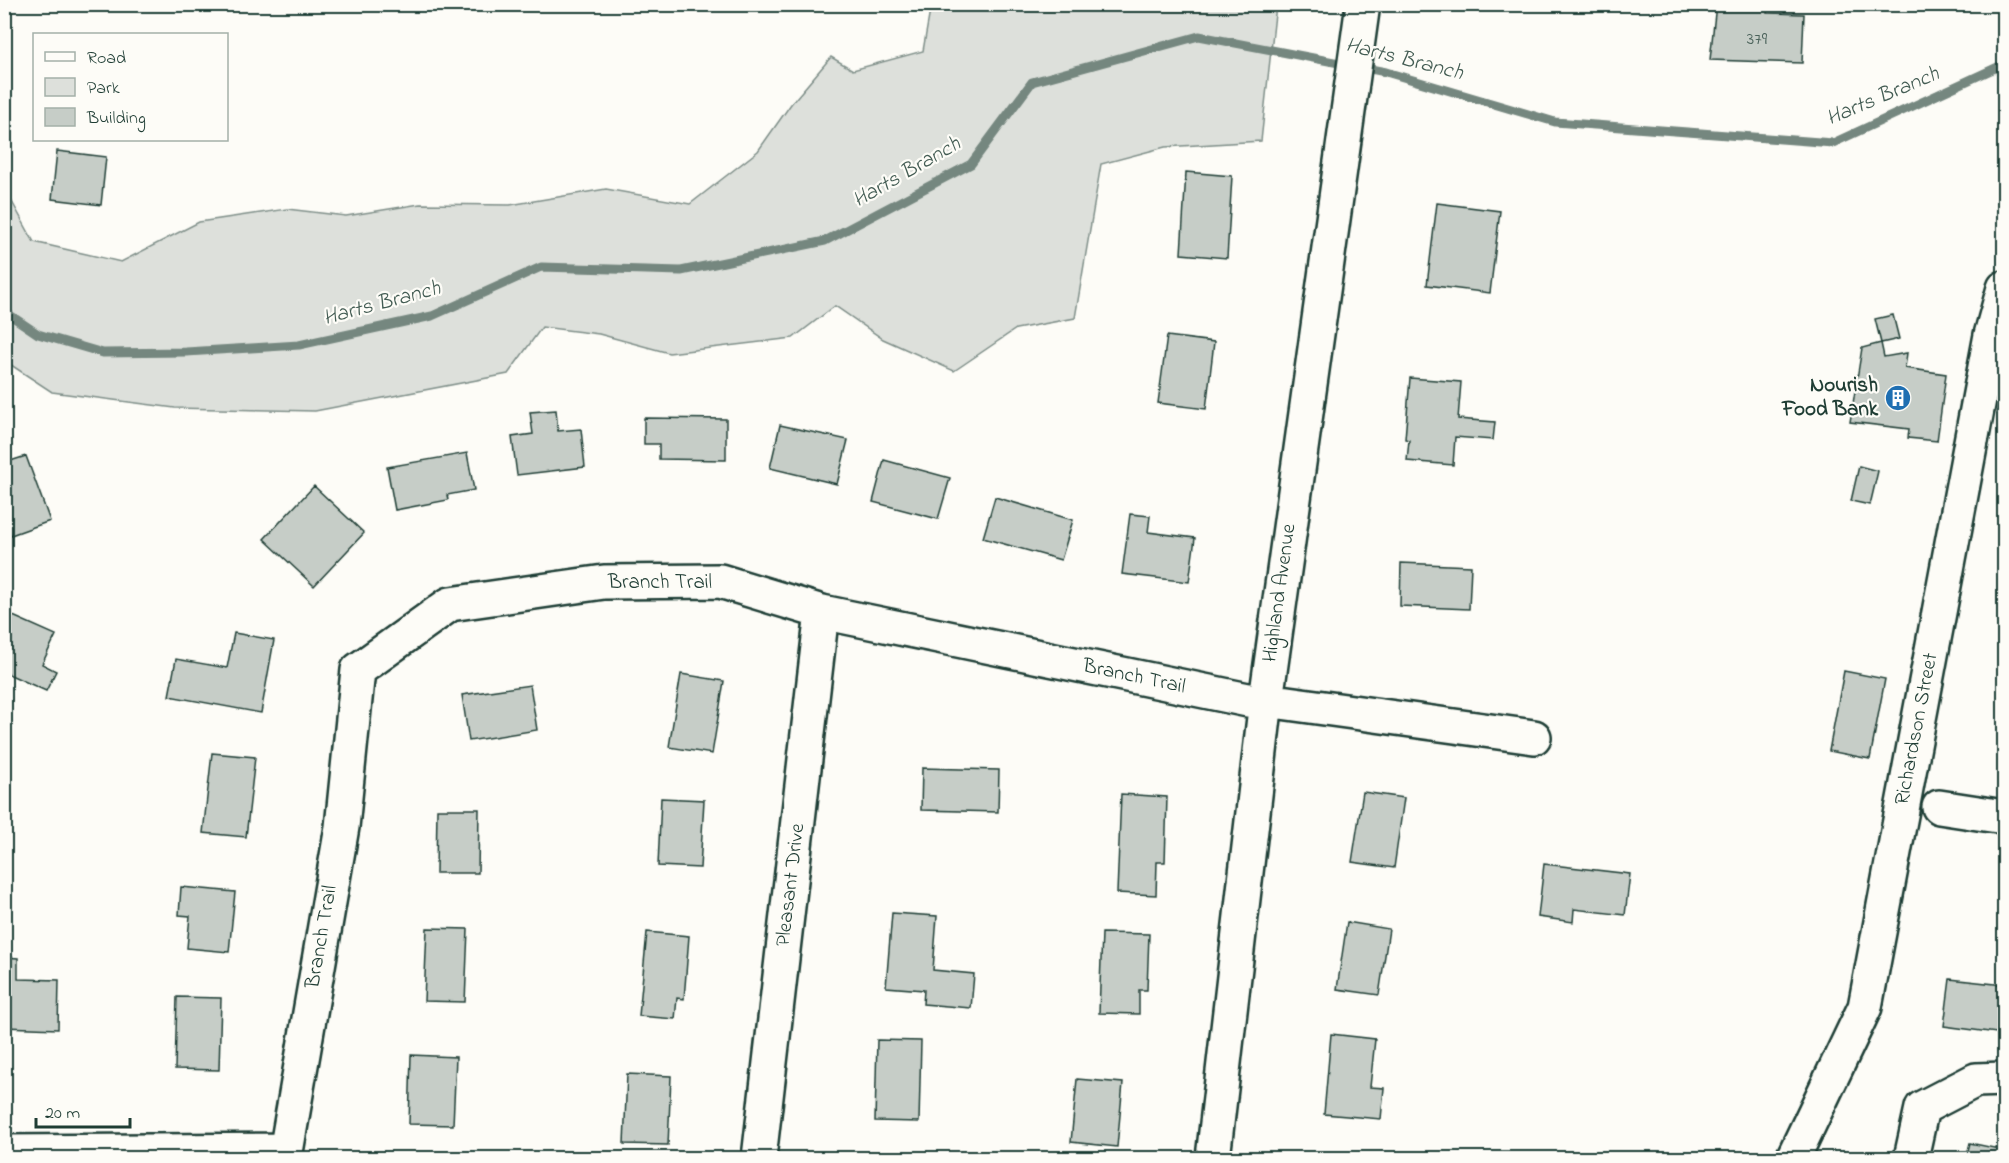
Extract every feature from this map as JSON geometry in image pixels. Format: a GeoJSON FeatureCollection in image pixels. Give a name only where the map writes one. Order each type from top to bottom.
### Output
{"type":"FeatureCollection","features":[{"type":"Feature","properties":{"kind":"street","name":"Highland Avenue"},"geometry":{"type":"LineString","coordinates":[[1213,1158],[1266,700],[1348,96],[1361,17]]}},
{"type":"Feature","properties":{"kind":"street","name":"Richardson Street"},"geometry":{"type":"LineString","coordinates":[[1793,1158],[1865,1007],[1991,335],[2004,288]]}},
{"type":"Feature","properties":{"kind":"street","name":"Branch Trail"},"geometry":{"type":"LineString","coordinates":[[285,1154],[342,827],[358,670],[450,604],[604,582],[720,582],[822,612],[1248,700],[1266,700],[1534,737]]}},
{"type":"Feature","properties":{"kind":"street","name":"Pleasant Drive"},"geometry":{"type":"LineString","coordinates":[[759,1158],[822,612]]}},
{"type":"Feature","properties":{"kind":"street"},"geometry":{"type":"LineString","coordinates":[[1939,807],[2004,817]]}},
{"type":"Feature","properties":{"kind":"street"},"geometry":{"type":"LineString","coordinates":[[1911,1158],[1922,1108],[1976,1080],[2004,1079]]}},
{"type":"Feature","properties":{"kind":"street"},"geometry":{"type":"LineString","coordinates":[[4,1152],[285,1154]]}},
{"type":"Feature","properties":{"kind":"green space"},"geometry":{"type":"Polygon","coordinates":[[[931,5],[1276,5],[1261,141],[1165,147],[1101,164],[1075,318],[1016,329],[954,371],[883,339],[835,306],[793,338],[669,353],[599,334],[542,327],[508,374],[315,411],[175,408],[52,392],[5,361],[5,189],[34,242],[121,262],[199,222],[287,209],[346,216],[420,204],[510,205],[606,189],[690,204],[758,151],[791,104],[831,57],[853,70],[923,51],[931,5]]]}},
{"type":"Feature","properties":{"kind":"building"},"geometry":{"type":"Polygon","coordinates":[[[1716,4],[1768,7],[1767,13],[1804,14],[1802,63],[1710,60],[1716,4]]]}},
{"type":"Feature","properties":{"kind":"building"},"geometry":{"type":"Polygon","coordinates":[[[57,151],[106,157],[101,205],[52,199],[57,151]]]}},
{"type":"Feature","properties":{"kind":"building"},"geometry":{"type":"Polygon","coordinates":[[[1186,172],[1232,176],[1227,258],[1181,254],[1186,172]]]}},
{"type":"Feature","properties":{"kind":"building"},"geometry":{"type":"Polygon","coordinates":[[[1437,203],[1500,211],[1490,293],[1427,285],[1437,203]]]}},
{"type":"Feature","properties":{"kind":"building"},"geometry":{"type":"Polygon","coordinates":[[[1893,315],[1899,339],[1881,343],[1875,319],[1893,315]]]}},
{"type":"Feature","properties":{"kind":"building"},"geometry":{"type":"Polygon","coordinates":[[[1167,336],[1214,342],[1206,409],[1158,403],[1167,336]]]}},
{"type":"Feature","properties":{"kind":"building","name":"Nourish Food Bank"},"geometry":{"type":"Polygon","coordinates":[[[1881,343],[1884,357],[1907,353],[1905,368],[1946,374],[1937,441],[1908,438],[1909,429],[1850,422],[1862,348],[1881,343]]]}},
{"type":"Feature","properties":{"kind":"building"},"geometry":{"type":"Polygon","coordinates":[[[1410,378],[1461,382],[1458,419],[1495,422],[1493,440],[1455,437],[1453,465],[1407,461],[1409,440],[1405,439],[1410,378]]]}},
{"type":"Feature","properties":{"kind":"building"},"geometry":{"type":"Polygon","coordinates":[[[556,410],[558,431],[581,429],[585,467],[517,475],[512,437],[533,434],[530,412],[556,410]]]}},
{"type":"Feature","properties":{"kind":"building"},"geometry":{"type":"Polygon","coordinates":[[[644,418],[726,419],[726,460],[659,459],[659,444],[644,444],[644,418]]]}},
{"type":"Feature","properties":{"kind":"building"},"geometry":{"type":"Polygon","coordinates":[[[780,425],[848,440],[837,484],[770,468],[780,425]]]}},
{"type":"Feature","properties":{"kind":"building"},"geometry":{"type":"Polygon","coordinates":[[[467,453],[474,490],[447,495],[448,500],[395,510],[387,467],[467,453]]]}},
{"type":"Feature","properties":{"kind":"building"},"geometry":{"type":"Polygon","coordinates":[[[26,456],[50,521],[11,535],[4,518],[4,463],[26,456]]]}},
{"type":"Feature","properties":{"kind":"building"},"geometry":{"type":"Polygon","coordinates":[[[884,460],[950,478],[938,519],[873,502],[884,460]]]}},
{"type":"Feature","properties":{"kind":"building"},"geometry":{"type":"Polygon","coordinates":[[[1859,466],[1878,471],[1870,505],[1851,501],[1859,466]]]}},
{"type":"Feature","properties":{"kind":"building"},"geometry":{"type":"Polygon","coordinates":[[[314,486],[364,533],[314,586],[264,539],[314,486]]]}},
{"type":"Feature","properties":{"kind":"building"},"geometry":{"type":"Polygon","coordinates":[[[995,497],[1073,520],[1061,560],[983,538],[995,497]]]}},
{"type":"Feature","properties":{"kind":"building"},"geometry":{"type":"Polygon","coordinates":[[[1130,514],[1150,516],[1148,532],[1195,538],[1189,582],[1122,574],[1130,514]]]}},
{"type":"Feature","properties":{"kind":"building"},"geometry":{"type":"Polygon","coordinates":[[[1401,563],[1471,566],[1469,609],[1400,606],[1401,563]]]}},
{"type":"Feature","properties":{"kind":"building"},"geometry":{"type":"Polygon","coordinates":[[[4,612],[56,635],[42,664],[56,671],[46,691],[4,672],[4,612]]]}},
{"type":"Feature","properties":{"kind":"building"},"geometry":{"type":"Polygon","coordinates":[[[234,633],[274,640],[261,713],[169,696],[176,659],[227,668],[234,633]]]}},
{"type":"Feature","properties":{"kind":"building"},"geometry":{"type":"Polygon","coordinates":[[[1844,671],[1885,679],[1870,759],[1829,751],[1844,671]]]}},
{"type":"Feature","properties":{"kind":"building"},"geometry":{"type":"Polygon","coordinates":[[[681,674],[724,681],[712,754],[669,747],[681,674]]]}},
{"type":"Feature","properties":{"kind":"building"},"geometry":{"type":"Polygon","coordinates":[[[530,685],[537,730],[469,741],[462,695],[530,685]]]}},
{"type":"Feature","properties":{"kind":"building"},"geometry":{"type":"Polygon","coordinates":[[[212,753],[255,757],[246,837],[203,833],[212,753]]]}},
{"type":"Feature","properties":{"kind":"building"},"geometry":{"type":"Polygon","coordinates":[[[922,768],[999,770],[998,812],[921,810],[922,768]]]}},
{"type":"Feature","properties":{"kind":"building"},"geometry":{"type":"Polygon","coordinates":[[[1363,792],[1404,798],[1394,868],[1352,862],[1363,792]]]}},
{"type":"Feature","properties":{"kind":"building"},"geometry":{"type":"Polygon","coordinates":[[[1121,794],[1167,797],[1165,862],[1157,862],[1156,895],[1117,893],[1121,794]]]}},
{"type":"Feature","properties":{"kind":"building"},"geometry":{"type":"Polygon","coordinates":[[[661,798],[704,800],[700,868],[658,866],[661,798]]]}},
{"type":"Feature","properties":{"kind":"building"},"geometry":{"type":"Polygon","coordinates":[[[437,809],[479,809],[478,873],[436,873],[437,809]]]}},
{"type":"Feature","properties":{"kind":"building"},"geometry":{"type":"Polygon","coordinates":[[[1544,864],[1630,874],[1625,915],[1574,909],[1573,922],[1538,917],[1544,864]]]}},
{"type":"Feature","properties":{"kind":"building"},"geometry":{"type":"Polygon","coordinates":[[[181,887],[235,892],[229,952],[187,948],[190,916],[179,915],[181,887]]]}},
{"type":"Feature","properties":{"kind":"building"},"geometry":{"type":"Polygon","coordinates":[[[892,913],[937,916],[933,970],[974,974],[971,1008],[923,1004],[924,990],[886,987],[892,913]]]}},
{"type":"Feature","properties":{"kind":"building"},"geometry":{"type":"Polygon","coordinates":[[[1347,922],[1389,929],[1379,995],[1337,989],[1347,922]]]}},
{"type":"Feature","properties":{"kind":"building"},"geometry":{"type":"Polygon","coordinates":[[[427,928],[468,929],[465,1002],[424,1001],[427,928]]]}},
{"type":"Feature","properties":{"kind":"building"},"geometry":{"type":"Polygon","coordinates":[[[647,932],[689,936],[684,999],[677,998],[675,1019],[639,1016],[647,932]]]}},
{"type":"Feature","properties":{"kind":"building"},"geometry":{"type":"Polygon","coordinates":[[[1102,933],[1149,934],[1147,990],[1139,990],[1139,1014],[1099,1013],[1102,933]]]}},
{"type":"Feature","properties":{"kind":"building"},"geometry":{"type":"Polygon","coordinates":[[[4,957],[18,958],[18,979],[59,980],[58,1029],[4,1027],[4,957]]]}},
{"type":"Feature","properties":{"kind":"building"},"geometry":{"type":"Polygon","coordinates":[[[1950,979],[2004,985],[2004,1034],[1944,1026],[1950,979]]]}},
{"type":"Feature","properties":{"kind":"building"},"geometry":{"type":"Polygon","coordinates":[[[177,997],[221,998],[219,1070],[175,1069],[177,997]]]}},
{"type":"Feature","properties":{"kind":"building"},"geometry":{"type":"Polygon","coordinates":[[[1331,1034],[1375,1039],[1370,1087],[1384,1088],[1381,1119],[1324,1114],[1331,1034]]]}},
{"type":"Feature","properties":{"kind":"building"},"geometry":{"type":"Polygon","coordinates":[[[877,1040],[921,1041],[919,1122],[875,1121],[877,1040]]]}},
{"type":"Feature","properties":{"kind":"building"},"geometry":{"type":"Polygon","coordinates":[[[411,1055],[456,1057],[453,1125],[409,1124],[411,1055]]]}},
{"type":"Feature","properties":{"kind":"building"},"geometry":{"type":"Polygon","coordinates":[[[627,1074],[671,1076],[668,1145],[624,1144],[627,1074]]]}},
{"type":"Feature","properties":{"kind":"building"},"geometry":{"type":"Polygon","coordinates":[[[1077,1079],[1123,1083],[1117,1147],[1071,1142],[1077,1079]]]}},
{"type":"Feature","properties":{"kind":"building"},"geometry":{"type":"Polygon","coordinates":[[[1970,1143],[2004,1150],[2004,1158],[1966,1158],[1970,1143]]]}},
{"type":"Feature","properties":{"kind":"building"},"geometry":{"type":"Polygon","coordinates":[[[1309,1153],[1364,1158],[1309,1158],[1309,1153]]]}},
{"type":"Feature","properties":{"kind":"waterway","name":"Harts Branch"},"geometry":{"type":"LineString","coordinates":[[4,311],[38,334],[103,353],[186,352],[299,345],[432,316],[541,267],[681,271],[825,241],[971,164],[1032,82],[1199,36],[1386,72],[1555,122],[1833,143],[2004,64]]}},
{"type":"Feature","properties":{"kind":"place","name":"Nourish Food Bank"},"geometry":{"type":"Point","coordinates":[1898,398]}}]}
